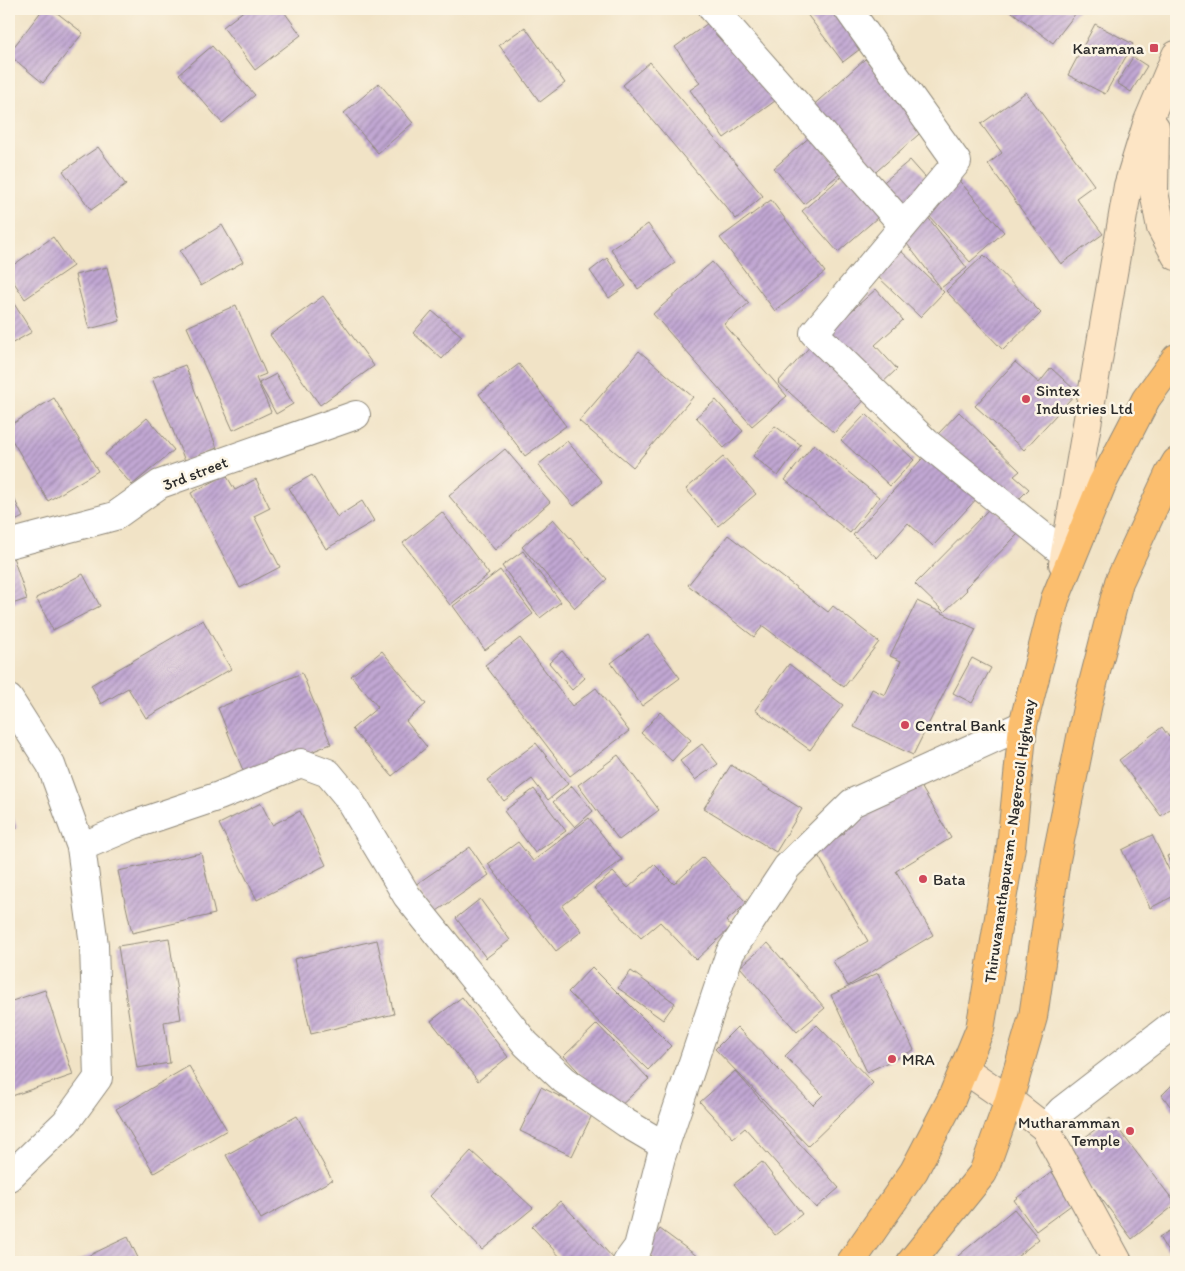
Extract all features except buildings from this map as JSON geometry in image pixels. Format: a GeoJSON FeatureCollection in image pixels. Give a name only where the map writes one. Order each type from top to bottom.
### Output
{"type":"FeatureCollection","features":[{"type":"Feature","properties":{"kind":"main road"},"geometry":{"type":"LineString","coordinates":[[1055,600],[1065,554],[1128,186],[1148,121],[1176,55]]}},
{"type":"Feature","properties":{"kind":"main road"},"geometry":{"type":"LineString","coordinates":[[1156,100],[1154,192],[1161,228],[1176,256]]}},
{"type":"Feature","properties":{"kind":"main road","name":"Thiruvananthapuram - Nagercoil Highway"},"geometry":{"type":"LineString","coordinates":[[851,1262],[914,1171],[951,1100],[980,1029],[1011,847],[1023,725],[1055,600],[1102,484],[1146,398],[1176,358]]}},
{"type":"Feature","properties":{"kind":"main road"},"geometry":{"type":"LineString","coordinates":[[911,1262],[983,1173],[1009,1100],[1033,1017],[1056,860],[1088,703],[1119,582],[1176,462]]}},
{"type":"Feature","properties":{"kind":"main road"},"geometry":{"type":"LineString","coordinates":[[964,1069],[1045,1128],[1118,1262]]}},
{"type":"Feature","properties":{"kind":"street"},"geometry":{"type":"LineString","coordinates":[[715,9],[903,225]]}},
{"type":"Feature","properties":{"kind":"street"},"geometry":{"type":"LineString","coordinates":[[848,9],[957,162],[814,333],[928,443],[1065,554]]}},
{"type":"Feature","properties":{"kind":"street","name":"3rd street"},"geometry":{"type":"LineString","coordinates":[[9,544],[115,516],[160,484],[356,415]]}},
{"type":"Feature","properties":{"kind":"street"},"geometry":{"type":"LineString","coordinates":[[9,699],[51,765],[81,847],[94,946],[98,1078],[66,1122],[14,1167]]}},
{"type":"Feature","properties":{"kind":"street"},"geometry":{"type":"LineString","coordinates":[[627,1262],[638,1247],[661,1157],[730,953],[788,867],[852,803],[1023,725]]}},
{"type":"Feature","properties":{"kind":"street"},"geometry":{"type":"LineString","coordinates":[[81,847],[133,826],[219,796],[301,763],[328,773],[347,796],[407,896],[526,1044],[564,1080],[626,1124],[665,1146]]}},
{"type":"Feature","properties":{"kind":"street"},"geometry":{"type":"LineString","coordinates":[[1045,1128],[1062,1110],[1176,1022]]}},
{"type":"Feature","properties":{"kind":"place","name":"Karamana"},"geometry":{"type":"Point","coordinates":[1154,48]}},
{"type":"Feature","properties":{"kind":"place","name":"Sintex Industries Ltd"},"geometry":{"type":"Point","coordinates":[1026,399]}},
{"type":"Feature","properties":{"kind":"place","name":"Central Bank"},"geometry":{"type":"Point","coordinates":[905,725]}},
{"type":"Feature","properties":{"kind":"place","name":"Bata"},"geometry":{"type":"Point","coordinates":[923,879]}},
{"type":"Feature","properties":{"kind":"place","name":"MRA"},"geometry":{"type":"Point","coordinates":[892,1059]}},
{"type":"Feature","properties":{"kind":"place","name":"Mutharamman Temple"},"geometry":{"type":"Point","coordinates":[1130,1131]}}]}
